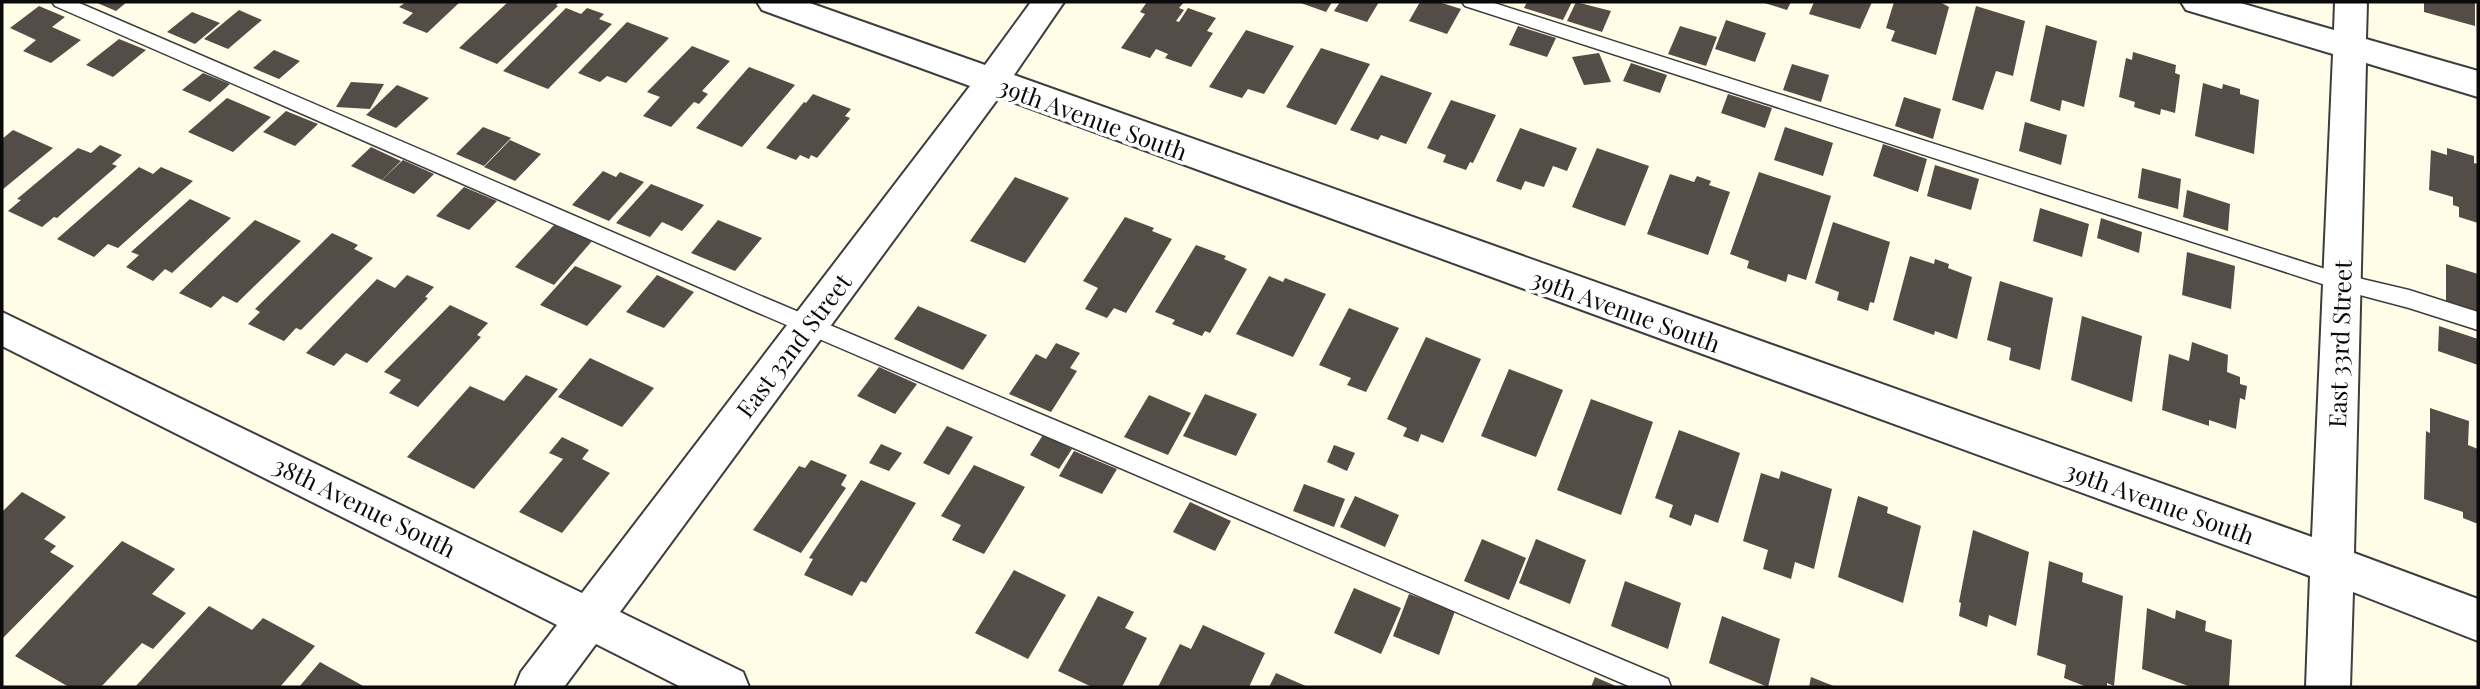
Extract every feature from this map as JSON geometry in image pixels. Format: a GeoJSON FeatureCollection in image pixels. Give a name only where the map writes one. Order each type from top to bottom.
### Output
{"type":"FeatureCollection","features":[{"type":"Feature","properties":{"kind":"street","name":"39th Avenue South"},"geometry":{"type":"LineString","coordinates":[[773,2],[2333,564],[2478,621]]}},
{"type":"Feature","properties":{"kind":"street","name":"East 32nd Street"},"geometry":{"type":"LineString","coordinates":[[537,687],[992,82],[1048,2]]}},
{"type":"Feature","properties":{"kind":"street"},"geometry":{"type":"LineString","coordinates":[[2197,2],[2478,84]]}},
{"type":"Feature","properties":{"kind":"street","name":"East 33rd Street"},"geometry":{"type":"LineString","coordinates":[[2328,687],[2351,2]]}},
{"type":"Feature","properties":{"kind":"street","name":"38th Avenue South"},"geometry":{"type":"LineString","coordinates":[[2,328],[727,687]]}},
{"type":"Feature","properties":{"kind":"lane"},"geometry":{"type":"LineString","coordinates":[[61,2],[808,325],[1659,687]]}},
{"type":"Feature","properties":{"kind":"lane"},"geometry":{"type":"LineString","coordinates":[[1471,2],[2341,282],[2409,299],[2478,321]]}},
{"type":"Feature","properties":{"kind":"building"},"geometry":{"type":"Polygon","coordinates":[[[95,2],[127,2],[116,11],[95,2]]]}},
{"type":"Feature","properties":{"kind":"building"},"geometry":{"type":"Polygon","coordinates":[[[406,2],[460,2],[427,33],[402,23],[413,13],[399,7],[406,2]]]}},
{"type":"Feature","properties":{"kind":"building"},"geometry":{"type":"Polygon","coordinates":[[[508,2],[559,2],[556,5],[558,6],[497,64],[459,48],[508,2]]]}},
{"type":"Feature","properties":{"kind":"building"},"geometry":{"type":"Polygon","coordinates":[[[1147,2],[1184,2],[1179,8],[1184,10],[1176,21],[1179,22],[1188,8],[1216,18],[1207,31],[1213,33],[1191,67],[1165,58],[1168,54],[1156,49],[1150,58],[1121,48],[1145,14],[1140,12],[1147,2]]]}},
{"type":"Feature","properties":{"kind":"building"},"geometry":{"type":"Polygon","coordinates":[[[1298,2],[1332,2],[1326,12],[1298,2]]]}},
{"type":"Feature","properties":{"kind":"building"},"geometry":{"type":"Polygon","coordinates":[[[1340,2],[1379,2],[1367,22],[1334,11],[1340,2]]]}},
{"type":"Feature","properties":{"kind":"building"},"geometry":{"type":"Polygon","coordinates":[[[1420,2],[1439,2],[1461,9],[1447,34],[1409,21],[1420,2]]]}},
{"type":"Feature","properties":{"kind":"building"},"geometry":{"type":"Polygon","coordinates":[[[1527,2],[1572,2],[1563,20],[1524,8],[1527,2]]]}},
{"type":"Feature","properties":{"kind":"building"},"geometry":{"type":"Polygon","coordinates":[[[1576,2],[1611,11],[1602,32],[1567,21],[1576,2]]]}},
{"type":"Feature","properties":{"kind":"building"},"geometry":{"type":"Polygon","coordinates":[[[1761,2],[1791,2],[1787,10],[1761,2]]]}},
{"type":"Feature","properties":{"kind":"building"},"geometry":{"type":"Polygon","coordinates":[[[1814,2],[1872,2],[1860,29],[1809,14],[1814,2]]]}},
{"type":"Feature","properties":{"kind":"building"},"geometry":{"type":"Polygon","coordinates":[[[1894,2],[1940,2],[1949,7],[1936,55],[1891,41],[1895,31],[1886,28],[1894,2]]]}},
{"type":"Feature","properties":{"kind":"building"},"geometry":{"type":"Polygon","coordinates":[[[2424,2],[2475,2],[2475,26],[2424,12],[2424,2]]]}},
{"type":"Feature","properties":{"kind":"building"},"geometry":{"type":"Polygon","coordinates":[[[39,6],[65,17],[52,27],[81,40],[51,63],[23,51],[36,40],[10,28],[39,6]]]}},
{"type":"Feature","properties":{"kind":"building"},"geometry":{"type":"Polygon","coordinates":[[[1976,6],[2025,21],[2013,76],[1996,71],[1983,110],[1952,100],[1976,6]]]}},
{"type":"Feature","properties":{"kind":"building"},"geometry":{"type":"Polygon","coordinates":[[[566,8],[581,14],[587,8],[604,14],[599,19],[612,24],[548,89],[503,71],[566,8]]]}},
{"type":"Feature","properties":{"kind":"building"},"geometry":{"type":"Polygon","coordinates":[[[239,10],[262,20],[228,49],[204,39],[239,10]]]}},
{"type":"Feature","properties":{"kind":"building"},"geometry":{"type":"Polygon","coordinates":[[[192,12],[220,23],[195,44],[167,32],[192,12]]]}},
{"type":"Feature","properties":{"kind":"building"},"geometry":{"type":"Polygon","coordinates":[[[1726,20],[1766,33],[1755,62],[1715,49],[1726,20]]]}},
{"type":"Feature","properties":{"kind":"building"},"geometry":{"type":"Polygon","coordinates":[[[627,22],[669,38],[626,83],[607,76],[600,82],[578,73],[627,22]]]}},
{"type":"Feature","properties":{"kind":"building"},"geometry":{"type":"Polygon","coordinates":[[[2046,25],[2097,41],[2084,107],[2062,100],[2060,111],[2030,101],[2046,25]]]}},
{"type":"Feature","properties":{"kind":"building"},"geometry":{"type":"Polygon","coordinates":[[[1518,26],[1556,38],[1547,57],[1509,45],[1518,26]]]}},
{"type":"Feature","properties":{"kind":"building"},"geometry":{"type":"Polygon","coordinates":[[[1680,26],[1717,37],[1706,66],[1668,54],[1680,26]]]}},
{"type":"Feature","properties":{"kind":"building"},"geometry":{"type":"Polygon","coordinates":[[[1246,30],[1294,46],[1264,94],[1248,89],[1242,98],[1209,87],[1246,30]]]}},
{"type":"Feature","properties":{"kind":"building"},"geometry":{"type":"Polygon","coordinates":[[[119,39],[146,50],[113,77],[86,65],[119,39]]]}},
{"type":"Feature","properties":{"kind":"building"},"geometry":{"type":"Polygon","coordinates":[[[692,46],[730,61],[702,91],[708,94],[699,104],[694,102],[671,127],[643,116],[660,97],[647,92],[692,46]]]}},
{"type":"Feature","properties":{"kind":"building"},"geometry":{"type":"Polygon","coordinates":[[[1321,48],[1370,64],[1336,125],[1286,107],[1321,48]]]}},
{"type":"Feature","properties":{"kind":"building"},"geometry":{"type":"Polygon","coordinates":[[[274,50],[300,61],[279,79],[253,68],[274,50]]]}},
{"type":"Feature","properties":{"kind":"building"},"geometry":{"type":"Polygon","coordinates":[[[2133,52],[2176,65],[2175,73],[2180,75],[2175,113],[2161,109],[2160,115],[2134,107],[2135,102],[2119,97],[2126,58],[2132,60],[2133,52]]]}},
{"type":"Feature","properties":{"kind":"building"},"geometry":{"type":"Polygon","coordinates":[[[1599,53],[1611,82],[1584,85],[1572,57],[1599,53]]]}},
{"type":"Feature","properties":{"kind":"building"},"geometry":{"type":"Polygon","coordinates":[[[1631,63],[1667,75],[1660,93],[1623,81],[1631,63]]]}},
{"type":"Feature","properties":{"kind":"building"},"geometry":{"type":"Polygon","coordinates":[[[1792,64],[1829,75],[1821,102],[1783,90],[1792,64]]]}},
{"type":"Feature","properties":{"kind":"building"},"geometry":{"type":"Polygon","coordinates":[[[749,67],[795,85],[742,147],[696,128],[749,67]]]}},
{"type":"Feature","properties":{"kind":"building"},"geometry":{"type":"Polygon","coordinates":[[[203,73],[230,84],[210,102],[182,90],[203,73]]]}},
{"type":"Feature","properties":{"kind":"building"},"geometry":{"type":"Polygon","coordinates":[[[1381,75],[1432,93],[1406,144],[1381,135],[1378,140],[1350,130],[1381,75]]]}},
{"type":"Feature","properties":{"kind":"building"},"geometry":{"type":"Polygon","coordinates":[[[351,82],[384,84],[370,109],[336,107],[351,82]]]}},
{"type":"Feature","properties":{"kind":"building"},"geometry":{"type":"Polygon","coordinates":[[[2203,83],[2222,89],[2223,84],[2240,89],[2240,94],[2259,100],[2254,154],[2195,136],[2203,83]]]}},
{"type":"Feature","properties":{"kind":"building"},"geometry":{"type":"Polygon","coordinates":[[[397,85],[429,98],[396,128],[366,115],[397,85]]]}},
{"type":"Feature","properties":{"kind":"building"},"geometry":{"type":"Polygon","coordinates":[[[813,94],[851,109],[845,116],[850,118],[817,158],[811,155],[809,159],[800,155],[796,160],[766,148],[804,102],[813,94]]]}},
{"type":"Feature","properties":{"kind":"building"},"geometry":{"type":"Polygon","coordinates":[[[1728,94],[1772,108],[1765,128],[1721,113],[1728,94]]]}},
{"type":"Feature","properties":{"kind":"building"},"geometry":{"type":"Polygon","coordinates":[[[1904,97],[1941,109],[1933,139],[1895,126],[1904,97]]]}},
{"type":"Feature","properties":{"kind":"building"},"geometry":{"type":"Polygon","coordinates":[[[227,98],[271,117],[233,152],[188,132],[227,98]]]}},
{"type":"Feature","properties":{"kind":"building"},"geometry":{"type":"Polygon","coordinates":[[[1451,100],[1496,115],[1473,163],[1470,162],[1466,170],[1443,162],[1446,155],[1427,148],[1451,100]]]}},
{"type":"Feature","properties":{"kind":"building"},"geometry":{"type":"Polygon","coordinates":[[[286,111],[318,124],[295,146],[263,132],[286,111]]]}},
{"type":"Feature","properties":{"kind":"building"},"geometry":{"type":"Polygon","coordinates":[[[2025,122],[2067,135],[2061,165],[2019,151],[2025,122]]]}},
{"type":"Feature","properties":{"kind":"building"},"geometry":{"type":"Polygon","coordinates":[[[483,127],[511,138],[484,166],[456,154],[483,127]]]}},
{"type":"Feature","properties":{"kind":"building"},"geometry":{"type":"Polygon","coordinates":[[[1785,127],[1833,143],[1823,176],[1774,160],[1785,127]]]}},
{"type":"Feature","properties":{"kind":"building"},"geometry":{"type":"Polygon","coordinates":[[[1520,128],[1577,148],[1567,171],[1553,166],[1544,187],[1525,181],[1521,190],[1496,181],[1520,128]]]}},
{"type":"Feature","properties":{"kind":"building"},"geometry":{"type":"Polygon","coordinates":[[[13,130],[53,148],[2,190],[2,139],[13,130]]]}},
{"type":"Feature","properties":{"kind":"building"},"geometry":{"type":"Polygon","coordinates":[[[510,140],[541,154],[515,181],[484,167],[510,140]]]}},
{"type":"Feature","properties":{"kind":"building"},"geometry":{"type":"Polygon","coordinates":[[[1883,144],[1927,159],[1918,192],[1873,176],[1883,144]]]}},
{"type":"Feature","properties":{"kind":"building"},"geometry":{"type":"Polygon","coordinates":[[[100,145],[122,155],[112,164],[117,166],[57,218],[54,217],[42,227],[8,211],[21,200],[17,199],[78,148],[91,153],[100,145]]]}},
{"type":"Feature","properties":{"kind":"building"},"geometry":{"type":"Polygon","coordinates":[[[371,147],[401,161],[382,180],[351,166],[371,147]]]}},
{"type":"Feature","properties":{"kind":"building"},"geometry":{"type":"Polygon","coordinates":[[[1597,148],[1649,166],[1625,226],[1572,207],[1597,148]]]}},
{"type":"Feature","properties":{"kind":"building"},"geometry":{"type":"Polygon","coordinates":[[[2447,148],[2474,156],[2474,163],[2478,164],[2478,223],[2459,217],[2459,207],[2453,205],[2453,197],[2429,190],[2431,150],[2447,155],[2447,148]]]}},
{"type":"Feature","properties":{"kind":"building"},"geometry":{"type":"Polygon","coordinates":[[[403,160],[434,174],[414,194],[382,180],[403,160]]]}},
{"type":"Feature","properties":{"kind":"building"},"geometry":{"type":"Polygon","coordinates":[[[1935,165],[1979,179],[1971,210],[1927,196],[1935,165]]]}},
{"type":"Feature","properties":{"kind":"building"},"geometry":{"type":"Polygon","coordinates":[[[139,167],[153,174],[161,167],[193,181],[118,248],[108,244],[94,257],[57,239],[139,167]]]}},
{"type":"Feature","properties":{"kind":"building"},"geometry":{"type":"Polygon","coordinates":[[[2142,168],[2181,179],[2178,209],[2138,198],[2142,168]]]}},
{"type":"Feature","properties":{"kind":"building"},"geometry":{"type":"Polygon","coordinates":[[[603,171],[616,177],[620,172],[644,182],[609,221],[572,205],[603,171]]]}},
{"type":"Feature","properties":{"kind":"building"},"geometry":{"type":"Polygon","coordinates":[[[1759,172],[1831,196],[1806,280],[1788,274],[1786,282],[1747,268],[1749,261],[1730,254],[1759,172]]]}},
{"type":"Feature","properties":{"kind":"building"},"geometry":{"type":"Polygon","coordinates":[[[1670,174],[1694,182],[1697,176],[1711,181],[1709,185],[1730,192],[1708,255],[1647,234],[1670,174]]]}},
{"type":"Feature","properties":{"kind":"building"},"geometry":{"type":"Polygon","coordinates":[[[1015,177],[1069,198],[1025,263],[970,241],[1015,177]]]}},
{"type":"Feature","properties":{"kind":"building"},"geometry":{"type":"Polygon","coordinates":[[[651,184],[704,205],[682,231],[662,222],[650,237],[616,223],[651,184]]]}},
{"type":"Feature","properties":{"kind":"building"},"geometry":{"type":"Polygon","coordinates":[[[464,187],[497,201],[469,230],[436,216],[464,187]]]}},
{"type":"Feature","properties":{"kind":"building"},"geometry":{"type":"Polygon","coordinates":[[[2187,190],[2230,204],[2228,231],[2183,217],[2187,190]]]}},
{"type":"Feature","properties":{"kind":"building"},"geometry":{"type":"Polygon","coordinates":[[[190,199],[231,218],[172,273],[165,269],[153,281],[126,267],[139,255],[131,252],[190,199]]]}},
{"type":"Feature","properties":{"kind":"building"},"geometry":{"type":"Polygon","coordinates":[[[2040,208],[2089,224],[2082,257],[2033,241],[2040,208]]]}},
{"type":"Feature","properties":{"kind":"building"},"geometry":{"type":"Polygon","coordinates":[[[1125,217],[1154,228],[1152,231],[1172,239],[1126,313],[1114,308],[1107,318],[1085,309],[1098,288],[1083,281],[1125,217]]]}},
{"type":"Feature","properties":{"kind":"building"},"geometry":{"type":"Polygon","coordinates":[[[2101,218],[2142,232],[2139,253],[2097,238],[2101,218]]]}},
{"type":"Feature","properties":{"kind":"building"},"geometry":{"type":"Polygon","coordinates":[[[255,220],[301,241],[237,303],[223,296],[211,308],[179,293],[255,220]]]}},
{"type":"Feature","properties":{"kind":"building"},"geometry":{"type":"Polygon","coordinates":[[[718,220],[762,238],[735,271],[691,253],[718,220]]]}},
{"type":"Feature","properties":{"kind":"building"},"geometry":{"type":"Polygon","coordinates":[[[1833,222],[1890,242],[1874,303],[1870,302],[1868,311],[1837,300],[1839,292],[1815,283],[1833,222]]]}},
{"type":"Feature","properties":{"kind":"building"},"geometry":{"type":"Polygon","coordinates":[[[554,225],[592,241],[554,285],[515,267],[554,225]]]}},
{"type":"Feature","properties":{"kind":"building"},"geometry":{"type":"Polygon","coordinates":[[[332,233],[358,245],[354,249],[373,258],[301,330],[296,328],[284,341],[248,324],[260,312],[255,309],[332,233]]]}},
{"type":"Feature","properties":{"kind":"building"},"geometry":{"type":"Polygon","coordinates":[[[1196,245],[1226,256],[1224,259],[1247,269],[1210,333],[1205,331],[1202,336],[1172,324],[1175,320],[1155,312],[1196,245]]]}},
{"type":"Feature","properties":{"kind":"building"},"geometry":{"type":"Polygon","coordinates":[[[2187,252],[2235,266],[2231,309],[2182,295],[2187,252]]]}},
{"type":"Feature","properties":{"kind":"building"},"geometry":{"type":"Polygon","coordinates":[[[1910,256],[1934,264],[1935,259],[1949,264],[1948,268],[1972,277],[1957,339],[1935,331],[1934,335],[1893,320],[1910,256]]]}},
{"type":"Feature","properties":{"kind":"building"},"geometry":{"type":"Polygon","coordinates":[[[2446,264],[2478,274],[2478,314],[2446,304],[2446,264]]]}},
{"type":"Feature","properties":{"kind":"building"},"geometry":{"type":"Polygon","coordinates":[[[575,266],[622,286],[587,326],[540,305],[575,266]]]}},
{"type":"Feature","properties":{"kind":"building"},"geometry":{"type":"Polygon","coordinates":[[[407,275],[434,287],[425,297],[428,298],[367,363],[346,353],[334,366],[306,353],[377,279],[395,288],[407,275]]]}},
{"type":"Feature","properties":{"kind":"building"},"geometry":{"type":"Polygon","coordinates":[[[657,275],[694,292],[664,328],[626,312],[657,275]]]}},
{"type":"Feature","properties":{"kind":"building"},"geometry":{"type":"Polygon","coordinates":[[[1269,276],[1283,282],[1285,278],[1326,294],[1293,357],[1236,334],[1269,276]]]}},
{"type":"Feature","properties":{"kind":"building"},"geometry":{"type":"Polygon","coordinates":[[[2000,281],[2053,298],[2040,370],[2009,360],[2011,348],[1987,340],[2000,281]]]}},
{"type":"Feature","properties":{"kind":"building"},"geometry":{"type":"Polygon","coordinates":[[[450,305],[488,323],[477,335],[481,337],[418,407],[389,393],[401,380],[384,372],[450,305]]]}},
{"type":"Feature","properties":{"kind":"building"},"geometry":{"type":"Polygon","coordinates":[[[918,306],[987,335],[963,370],[894,339],[918,306]]]}},
{"type":"Feature","properties":{"kind":"building"},"geometry":{"type":"Polygon","coordinates":[[[1349,308],[1399,328],[1366,392],[1347,385],[1351,378],[1319,365],[1349,308]]]}},
{"type":"Feature","properties":{"kind":"building"},"geometry":{"type":"Polygon","coordinates":[[[2082,316],[2142,336],[2132,402],[2071,380],[2082,316]]]}},
{"type":"Feature","properties":{"kind":"building"},"geometry":{"type":"Polygon","coordinates":[[[2439,326],[2478,339],[2478,365],[2438,351],[2439,326]]]}},
{"type":"Feature","properties":{"kind":"building"},"geometry":{"type":"Polygon","coordinates":[[[1426,337],[1481,359],[1443,443],[1421,434],[1418,442],[1403,436],[1407,428],[1387,419],[1426,337]]]}},
{"type":"Feature","properties":{"kind":"building"},"geometry":{"type":"Polygon","coordinates":[[[2192,342],[2228,355],[2227,372],[2240,377],[2240,384],[2247,386],[2245,400],[2240,398],[2236,429],[2209,420],[2209,426],[2162,410],[2169,354],[2189,361],[2192,342]]]}},
{"type":"Feature","properties":{"kind":"building"},"geometry":{"type":"Polygon","coordinates":[[[1056,343],[1080,353],[1070,368],[1077,371],[1051,412],[1009,394],[1036,354],[1046,359],[1056,343]]]}},
{"type":"Feature","properties":{"kind":"building"},"geometry":{"type":"Polygon","coordinates":[[[590,358],[654,388],[622,427],[558,397],[590,358]]]}},
{"type":"Feature","properties":{"kind":"building"},"geometry":{"type":"Polygon","coordinates":[[[879,367],[917,384],[895,414],[857,396],[879,367]]]}},
{"type":"Feature","properties":{"kind":"building"},"geometry":{"type":"Polygon","coordinates":[[[1509,369],[1563,390],[1536,457],[1481,436],[1509,369]]]}},
{"type":"Feature","properties":{"kind":"building"},"geometry":{"type":"Polygon","coordinates":[[[526,375],[558,389],[474,489],[407,457],[470,386],[504,401],[526,375]]]}},
{"type":"Feature","properties":{"kind":"building"},"geometry":{"type":"Polygon","coordinates":[[[1205,394],[1257,414],[1236,456],[1183,436],[1205,394]]]}},
{"type":"Feature","properties":{"kind":"building"},"geometry":{"type":"Polygon","coordinates":[[[1149,395],[1191,413],[1168,455],[1124,437],[1149,395]]]}},
{"type":"Feature","properties":{"kind":"building"},"geometry":{"type":"Polygon","coordinates":[[[1591,399],[1653,422],[1621,515],[1557,490],[1591,399]]]}},
{"type":"Feature","properties":{"kind":"building"},"geometry":{"type":"Polygon","coordinates":[[[2430,408],[2469,421],[2468,445],[2478,449],[2478,524],[2463,518],[2463,512],[2424,499],[2426,431],[2430,433],[2430,408]]]}},
{"type":"Feature","properties":{"kind":"building"},"geometry":{"type":"Polygon","coordinates":[[[947,426],[973,437],[949,475],[923,463],[947,426]]]}},
{"type":"Feature","properties":{"kind":"building"},"geometry":{"type":"Polygon","coordinates":[[[1679,430],[1740,453],[1718,523],[1695,514],[1691,526],[1669,517],[1673,505],[1655,498],[1679,430]]]}},
{"type":"Feature","properties":{"kind":"building"},"geometry":{"type":"Polygon","coordinates":[[[1043,435],[1072,449],[1059,469],[1030,455],[1043,435]]]}},
{"type":"Feature","properties":{"kind":"building"},"geometry":{"type":"Polygon","coordinates":[[[562,437],[589,450],[582,459],[610,473],[562,533],[519,512],[563,459],[549,453],[562,437]]]}},
{"type":"Feature","properties":{"kind":"building"},"geometry":{"type":"Polygon","coordinates":[[[881,444],[902,453],[889,471],[869,463],[881,444]]]}},
{"type":"Feature","properties":{"kind":"building"},"geometry":{"type":"Polygon","coordinates":[[[1334,445],[1355,453],[1347,471],[1327,462],[1334,445]]]}},
{"type":"Feature","properties":{"kind":"building"},"geometry":{"type":"Polygon","coordinates":[[[1074,451],[1117,469],[1102,494],[1059,476],[1074,451]]]}},
{"type":"Feature","properties":{"kind":"building"},"geometry":{"type":"Polygon","coordinates":[[[811,460],[847,475],[841,485],[846,488],[801,553],[753,530],[799,466],[805,468],[811,460]]]}},
{"type":"Feature","properties":{"kind":"building"},"geometry":{"type":"Polygon","coordinates":[[[974,465],[1025,487],[984,554],[952,540],[961,525],[941,516],[974,465]]]}},
{"type":"Feature","properties":{"kind":"building"},"geometry":{"type":"Polygon","coordinates":[[[1781,471],[1832,489],[1814,569],[1795,562],[1791,579],[1763,569],[1768,550],[1743,541],[1761,473],[1779,479],[1781,471]]]}},
{"type":"Feature","properties":{"kind":"building"},"geometry":{"type":"Polygon","coordinates":[[[861,480],[916,503],[866,583],[861,581],[852,596],[804,575],[813,559],[809,558],[861,480]]]}},
{"type":"Feature","properties":{"kind":"building"},"geometry":{"type":"Polygon","coordinates":[[[1304,484],[1345,499],[1334,527],[1293,511],[1304,484]]]}},
{"type":"Feature","properties":{"kind":"building"},"geometry":{"type":"Polygon","coordinates":[[[22,492],[66,517],[44,539],[56,546],[50,552],[74,566],[2,639],[2,512],[22,492]]]}},
{"type":"Feature","properties":{"kind":"building"},"geometry":{"type":"Polygon","coordinates":[[[1355,496],[1399,515],[1385,547],[1340,527],[1355,496]]]}},
{"type":"Feature","properties":{"kind":"building"},"geometry":{"type":"Polygon","coordinates":[[[1858,496],[1888,507],[1887,513],[1921,526],[1903,603],[1838,577],[1858,496]]]}},
{"type":"Feature","properties":{"kind":"building"},"geometry":{"type":"Polygon","coordinates":[[[1190,502],[1231,521],[1215,551],[1173,532],[1190,502]]]}},
{"type":"Feature","properties":{"kind":"building"},"geometry":{"type":"Polygon","coordinates":[[[1973,530],[2029,552],[2016,626],[1989,615],[1987,627],[1959,616],[1959,602],[1973,530]]]}},
{"type":"Feature","properties":{"kind":"building"},"geometry":{"type":"Polygon","coordinates":[[[1482,539],[1526,558],[1509,600],[1464,581],[1482,539]]]}},
{"type":"Feature","properties":{"kind":"building"},"geometry":{"type":"Polygon","coordinates":[[[1536,539],[1586,560],[1570,604],[1519,583],[1536,539]]]}},
{"type":"Feature","properties":{"kind":"building"},"geometry":{"type":"Polygon","coordinates":[[[122,541],[175,569],[152,594],[186,613],[153,649],[142,643],[101,687],[69,687],[15,656],[122,541]]]}},
{"type":"Feature","properties":{"kind":"building"},"geometry":{"type":"Polygon","coordinates":[[[2049,561],[2083,573],[2082,582],[2123,596],[2114,686],[2107,683],[2107,687],[2087,687],[2064,678],[2066,665],[2037,655],[2049,561]]]}},
{"type":"Feature","properties":{"kind":"building"},"geometry":{"type":"Polygon","coordinates":[[[1014,570],[1066,595],[1028,659],[975,633],[1014,570]]]}},
{"type":"Feature","properties":{"kind":"building"},"geometry":{"type":"Polygon","coordinates":[[[1625,581],[1681,603],[1668,649],[1611,626],[1625,581]]]}},
{"type":"Feature","properties":{"kind":"building"},"geometry":{"type":"Polygon","coordinates":[[[1354,588],[1401,608],[1381,654],[1334,633],[1354,588]]]}},
{"type":"Feature","properties":{"kind":"building"},"geometry":{"type":"Polygon","coordinates":[[[1409,594],[1455,611],[1439,655],[1393,636],[1409,594]]]}},
{"type":"Feature","properties":{"kind":"building"},"geometry":{"type":"Polygon","coordinates":[[[1098,596],[1134,612],[1125,628],[1147,638],[1122,687],[1092,687],[1058,671],[1098,596]]]}},
{"type":"Feature","properties":{"kind":"building"},"geometry":{"type":"Polygon","coordinates":[[[209,606],[252,630],[263,618],[315,646],[280,687],[135,687],[209,606]]]}},
{"type":"Feature","properties":{"kind":"building"},"geometry":{"type":"Polygon","coordinates":[[[2147,608],[2175,619],[2176,610],[2206,621],[2205,631],[2232,640],[2229,687],[2191,687],[2142,669],[2147,608]]]}},
{"type":"Feature","properties":{"kind":"building"},"geometry":{"type":"Polygon","coordinates":[[[1722,616],[1780,639],[1768,687],[1709,663],[1722,616]]]}},
{"type":"Feature","properties":{"kind":"building"},"geometry":{"type":"Polygon","coordinates":[[[1203,625],[1265,653],[1249,687],[1158,687],[1180,644],[1191,649],[1203,625]]]}},
{"type":"Feature","properties":{"kind":"building"},"geometry":{"type":"Polygon","coordinates":[[[320,662],[365,687],[299,687],[320,662]]]}},
{"type":"Feature","properties":{"kind":"building"},"geometry":{"type":"Polygon","coordinates":[[[1276,673],[1308,687],[1269,687],[1276,673]]]}},
{"type":"Feature","properties":{"kind":"building"},"geometry":{"type":"Polygon","coordinates":[[[1595,677],[1618,687],[1591,687],[1595,677]]]}},
{"type":"Feature","properties":{"kind":"building"},"geometry":{"type":"Polygon","coordinates":[[[1811,677],[1836,687],[1809,687],[1811,677]]]}}]}
